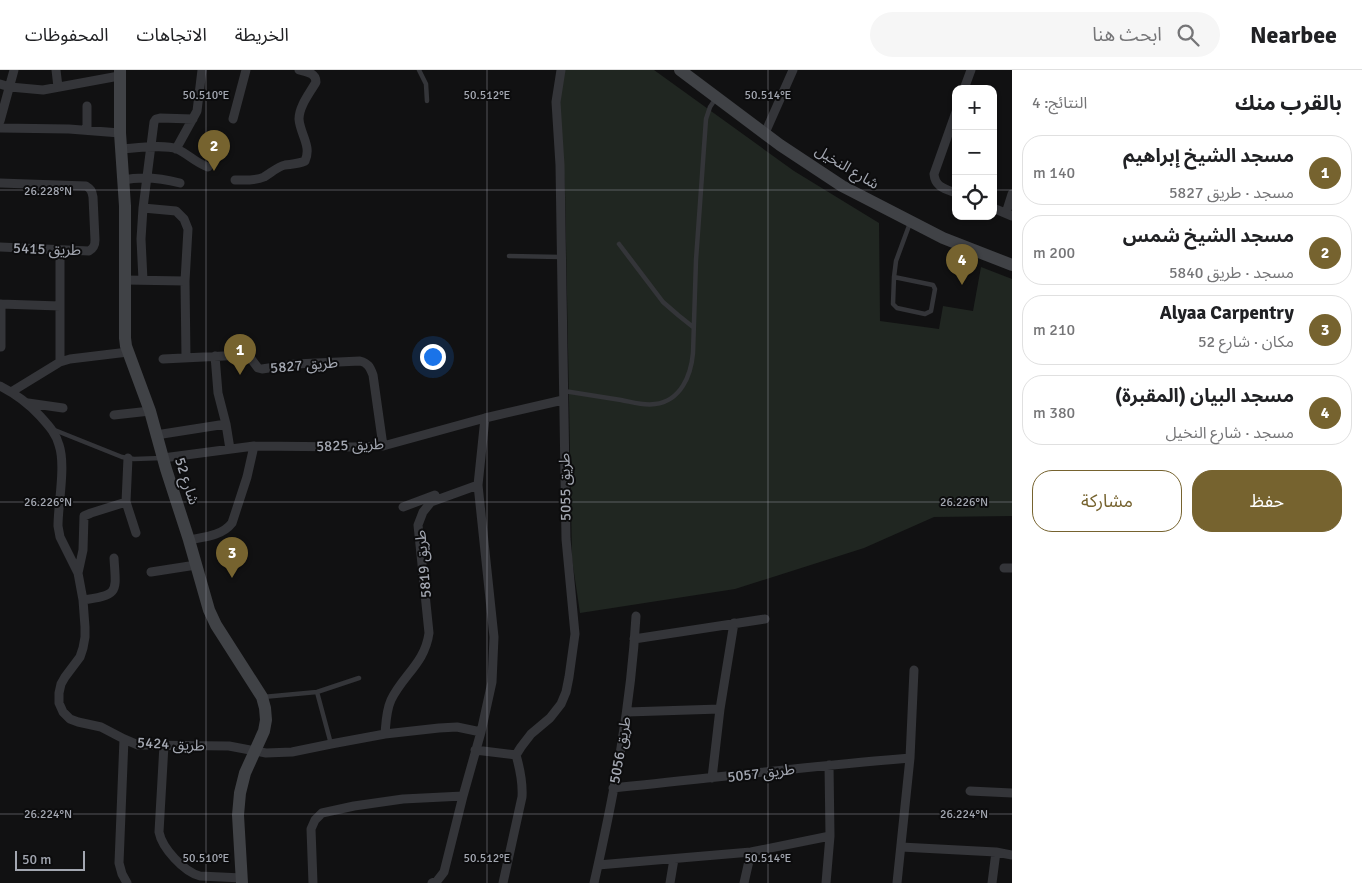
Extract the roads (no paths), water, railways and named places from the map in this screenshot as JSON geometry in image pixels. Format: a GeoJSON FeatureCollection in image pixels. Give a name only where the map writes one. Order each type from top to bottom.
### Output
{"type":"FeatureCollection","features":[{"type":"Feature","properties":{"kind":"street"},"geometry":{"type":"LineString","coordinates":[[0,120],[2,102],[10,87],[14,70]]}},
{"type":"Feature","properties":{"kind":"street"},"geometry":{"type":"LineString","coordinates":[[56,70],[58,87]]}},
{"type":"Feature","properties":{"kind":"street"},"geometry":{"type":"LineString","coordinates":[[176,149],[198,107],[202,70]]}},
{"type":"Feature","properties":{"kind":"street"},"geometry":{"type":"LineString","coordinates":[[233,119],[246,70]]}},
{"type":"Feature","properties":{"kind":"street"},"geometry":{"type":"LineString","coordinates":[[235,180],[255,180],[278,168],[305,161],[308,156],[299,118],[301,109],[316,82],[316,78],[314,75],[300,70]]}},
{"type":"Feature","properties":{"kind":"street","name":"طريق 5055"},"geometry":{"type":"LineString","coordinates":[[516,755],[531,734],[550,718],[566,692],[575,634],[566,539],[560,164],[556,102],[561,70]]}},
{"type":"Feature","properties":{"kind":"street"},"geometry":{"type":"LineString","coordinates":[[765,134],[793,70]]}},
{"type":"Feature","properties":{"kind":"street"},"geometry":{"type":"LineString","coordinates":[[965,85],[971,70]]}},
{"type":"Feature","properties":{"kind":"street","name":"شارع النخيل"},"geometry":{"type":"LineString","coordinates":[[683,71],[765,134],[842,186],[943,238],[1012,265]]}},
{"type":"Feature","properties":{"kind":"street"},"geometry":{"type":"LineString","coordinates":[[0,84],[10,87],[44,90],[120,73]]}},
{"type":"Feature","properties":{"kind":"street","name":"شارع 52"},"geometry":{"type":"LineString","coordinates":[[120,73],[120,133],[125,206],[125,338],[128,352],[150,411],[209,610],[216,626],[262,697],[265,708],[266,720],[264,731],[245,773],[240,793],[238,815],[242,880]]}},
{"type":"Feature","properties":{"kind":"street"},"geometry":{"type":"LineString","coordinates":[[87,106],[88,130]]}},
{"type":"Feature","properties":{"kind":"street"},"geometry":{"type":"LineString","coordinates":[[143,280],[141,239],[143,208],[154,122],[160,118],[193,119]]}},
{"type":"Feature","properties":{"kind":"street"},"geometry":{"type":"LineString","coordinates":[[952,123],[934,174],[935,181],[940,187],[952,192]]}},
{"type":"Feature","properties":{"kind":"street"},"geometry":{"type":"LineString","coordinates":[[0,128],[50,128],[120,133]]}},
{"type":"Feature","properties":{"kind":"street"},"geometry":{"type":"LineString","coordinates":[[122,149],[168,146],[208,167]]}},
{"type":"Feature","properties":{"kind":"street"},"geometry":{"type":"LineString","coordinates":[[123,180],[139,177],[180,183]]}},
{"type":"Feature","properties":{"kind":"street","name":"طريق 5415"},"geometry":{"type":"LineString","coordinates":[[0,183],[86,186],[90,188],[93,197],[95,244],[89,250],[0,247]]}},
{"type":"Feature","properties":{"kind":"street"},"geometry":{"type":"LineString","coordinates":[[997,210],[1009,215],[1012,194]]}},
{"type":"Feature","properties":{"kind":"street"},"geometry":{"type":"LineString","coordinates":[[143,208],[176,211],[184,219],[188,229],[185,281],[186,358]]}},
{"type":"Feature","properties":{"kind":"street"},"geometry":{"type":"LineString","coordinates":[[60,250],[60,362]]}},
{"type":"Feature","properties":{"kind":"street"},"geometry":{"type":"LineString","coordinates":[[125,280],[185,281]]}},
{"type":"Feature","properties":{"kind":"street"},"geometry":{"type":"LineString","coordinates":[[1,346],[1,304],[60,306]]}},
{"type":"Feature","properties":{"kind":"street"},"geometry":{"type":"LineString","coordinates":[[11,392],[60,362],[70,359],[128,352]]}},
{"type":"Feature","properties":{"kind":"street","name":"طريق 5827"},"geometry":{"type":"LineString","coordinates":[[163,359],[244,355],[253,359],[258,368],[262,369],[295,364],[360,361],[367,363],[373,375],[383,446]]}},
{"type":"Feature","properties":{"kind":"street"},"geometry":{"type":"LineString","coordinates":[[215,356],[218,393],[230,449]]}},
{"type":"Feature","properties":{"kind":"street"},"geometry":{"type":"LineString","coordinates":[[0,386],[28,403],[51,428]]}},
{"type":"Feature","properties":{"kind":"street","name":"طريق 5825"},"geometry":{"type":"LineString","coordinates":[[163,458],[254,446],[383,446],[563,396]]}},
{"type":"Feature","properties":{"kind":"street"},"geometry":{"type":"LineString","coordinates":[[28,403],[63,408]]}},
{"type":"Feature","properties":{"kind":"street"},"geometry":{"type":"LineString","coordinates":[[114,415],[150,411]]}},
{"type":"Feature","properties":{"kind":"street"},"geometry":{"type":"LineString","coordinates":[[432,883],[444,872],[481,732],[492,682],[494,637],[478,482],[485,418]]}},
{"type":"Feature","properties":{"kind":"street"},"geometry":{"type":"LineString","coordinates":[[156,435],[226,424]]}},
{"type":"Feature","properties":{"kind":"street","name":"طريق 5424"},"geometry":{"type":"LineString","coordinates":[[51,428],[61,453],[58,526],[60,537],[78,573],[83,600],[85,638],[80,657],[61,684],[59,703],[63,712],[70,719],[108,730],[138,745],[229,746],[255,751]]}},
{"type":"Feature","properties":{"kind":"street"},"geometry":{"type":"LineString","coordinates":[[189,540],[221,533],[227,530],[232,523],[247,477],[254,446]]}},
{"type":"Feature","properties":{"kind":"street"},"geometry":{"type":"LineString","coordinates":[[128,458],[126,502],[136,533]]}},
{"type":"Feature","properties":{"kind":"street"},"geometry":{"type":"LineString","coordinates":[[402,507],[478,482]]}},
{"type":"Feature","properties":{"kind":"street","name":"طريق 5819"},"geometry":{"type":"LineString","coordinates":[[385,734],[388,708],[392,698],[424,652],[428,642],[429,633],[418,525],[423,512],[431,502],[478,482]]}},
{"type":"Feature","properties":{"kind":"street"},"geometry":{"type":"LineString","coordinates":[[78,573],[83,550],[84,516],[126,502]]}},
{"type":"Feature","properties":{"kind":"street"},"geometry":{"type":"LineString","coordinates":[[83,600],[106,597],[112,592],[116,585],[114,558]]}},
{"type":"Feature","properties":{"kind":"street"},"geometry":{"type":"LineString","coordinates":[[151,572],[196,565]]}},
{"type":"Feature","properties":{"kind":"street","name":"طريق 5056"},"geometry":{"type":"LineString","coordinates":[[594,883],[627,712],[636,616]]}},
{"type":"Feature","properties":{"kind":"street"},"geometry":{"type":"LineString","coordinates":[[634,639],[765,619]]}},
{"type":"Feature","properties":{"kind":"street"},"geometry":{"type":"LineString","coordinates":[[712,778],[720,708],[734,624]]}},
{"type":"Feature","properties":{"kind":"street"},"geometry":{"type":"LineString","coordinates":[[897,883],[910,758],[914,670]]}},
{"type":"Feature","properties":{"kind":"street"},"geometry":{"type":"LineString","coordinates":[[627,712],[720,708]]}},
{"type":"Feature","properties":{"kind":"street"},"geometry":{"type":"LineString","coordinates":[[255,751],[286,753],[385,734],[457,727],[481,732]]}},
{"type":"Feature","properties":{"kind":"street"},"geometry":{"type":"LineString","coordinates":[[124,739],[119,863],[126,883]]}},
{"type":"Feature","properties":{"kind":"street"},"geometry":{"type":"LineString","coordinates":[[164,745],[159,832],[162,843],[183,867],[194,874],[242,880]]}},
{"type":"Feature","properties":{"kind":"street"},"geometry":{"type":"LineString","coordinates":[[475,750],[516,755],[520,766],[523,787],[522,797],[504,883]]}},
{"type":"Feature","properties":{"kind":"street","name":"طريق 5057"},"geometry":{"type":"LineString","coordinates":[[613,788],[910,758]]}},
{"type":"Feature","properties":{"kind":"street"},"geometry":{"type":"LineString","coordinates":[[826,883],[830,836],[829,765]]}},
{"type":"Feature","properties":{"kind":"street"},"geometry":{"type":"LineString","coordinates":[[970,791],[1012,793]]}},
{"type":"Feature","properties":{"kind":"street"},"geometry":{"type":"LineString","coordinates":[[313,883],[311,828],[315,820],[322,813],[403,799],[463,796]]}},
{"type":"Feature","properties":{"kind":"street"},"geometry":{"type":"LineString","coordinates":[[598,865],[751,852],[830,836]]}},
{"type":"Feature","properties":{"kind":"street"},"geometry":{"type":"LineString","coordinates":[[901,847],[996,852],[1012,855]]}},
{"type":"Feature","properties":{"kind":"street"},"geometry":{"type":"LineString","coordinates":[[744,883],[751,852]]}},
{"type":"Feature","properties":{"kind":"street"},"geometry":{"type":"LineString","coordinates":[[992,883],[996,852]]}},
{"type":"Feature","properties":{"kind":"street"},"geometry":{"type":"LineString","coordinates":[[670,883],[674,859]]}},
{"type":"Feature","properties":{"kind":"lane"},"geometry":{"type":"LineString","coordinates":[[419,70],[426,84],[427,101]]}},
{"type":"Feature","properties":{"kind":"lane"},"geometry":{"type":"LineString","coordinates":[[563,396],[656,404],[670,399],[682,389],[690,370],[693,353],[696,260],[706,119],[710,107],[717,97]]}},
{"type":"Feature","properties":{"kind":"lane"},"geometry":{"type":"LineString","coordinates":[[894,277],[933,285],[935,287],[931,311],[925,314],[893,306],[894,277],[898,254],[911,221]]}},
{"type":"Feature","properties":{"kind":"lane"},"geometry":{"type":"LineString","coordinates":[[619,244],[657,295],[670,309],[694,327]]}},
{"type":"Feature","properties":{"kind":"lane"},"geometry":{"type":"LineString","coordinates":[[509,256],[561,257]]}},
{"type":"Feature","properties":{"kind":"lane"},"geometry":{"type":"LineString","coordinates":[[51,428],[116,455],[128,458],[163,458]]}},
{"type":"Feature","properties":{"kind":"lane"},"geometry":{"type":"LineString","coordinates":[[262,697],[317,692],[358,678]]}},
{"type":"Feature","properties":{"kind":"lane"},"geometry":{"type":"LineString","coordinates":[[317,692],[331,744]]}},
{"type":"Feature","properties":{"kind":"place","name":"مسجد الشيخ شمس"},"geometry":{"type":"Point","coordinates":[214,171]}},
{"type":"Feature","properties":{"kind":"place","name":"مسجد البيان (المقبرة)"},"geometry":{"type":"Point","coordinates":[962,285]}},
{"type":"Feature","properties":{"kind":"place","name":"مسجد الشيخ إبراهيم"},"geometry":{"type":"Point","coordinates":[240,375]}},
{"type":"Feature","properties":{"kind":"place","name":"Alyaa Carpentry"},"geometry":{"type":"Point","coordinates":[232,578]}}]}
